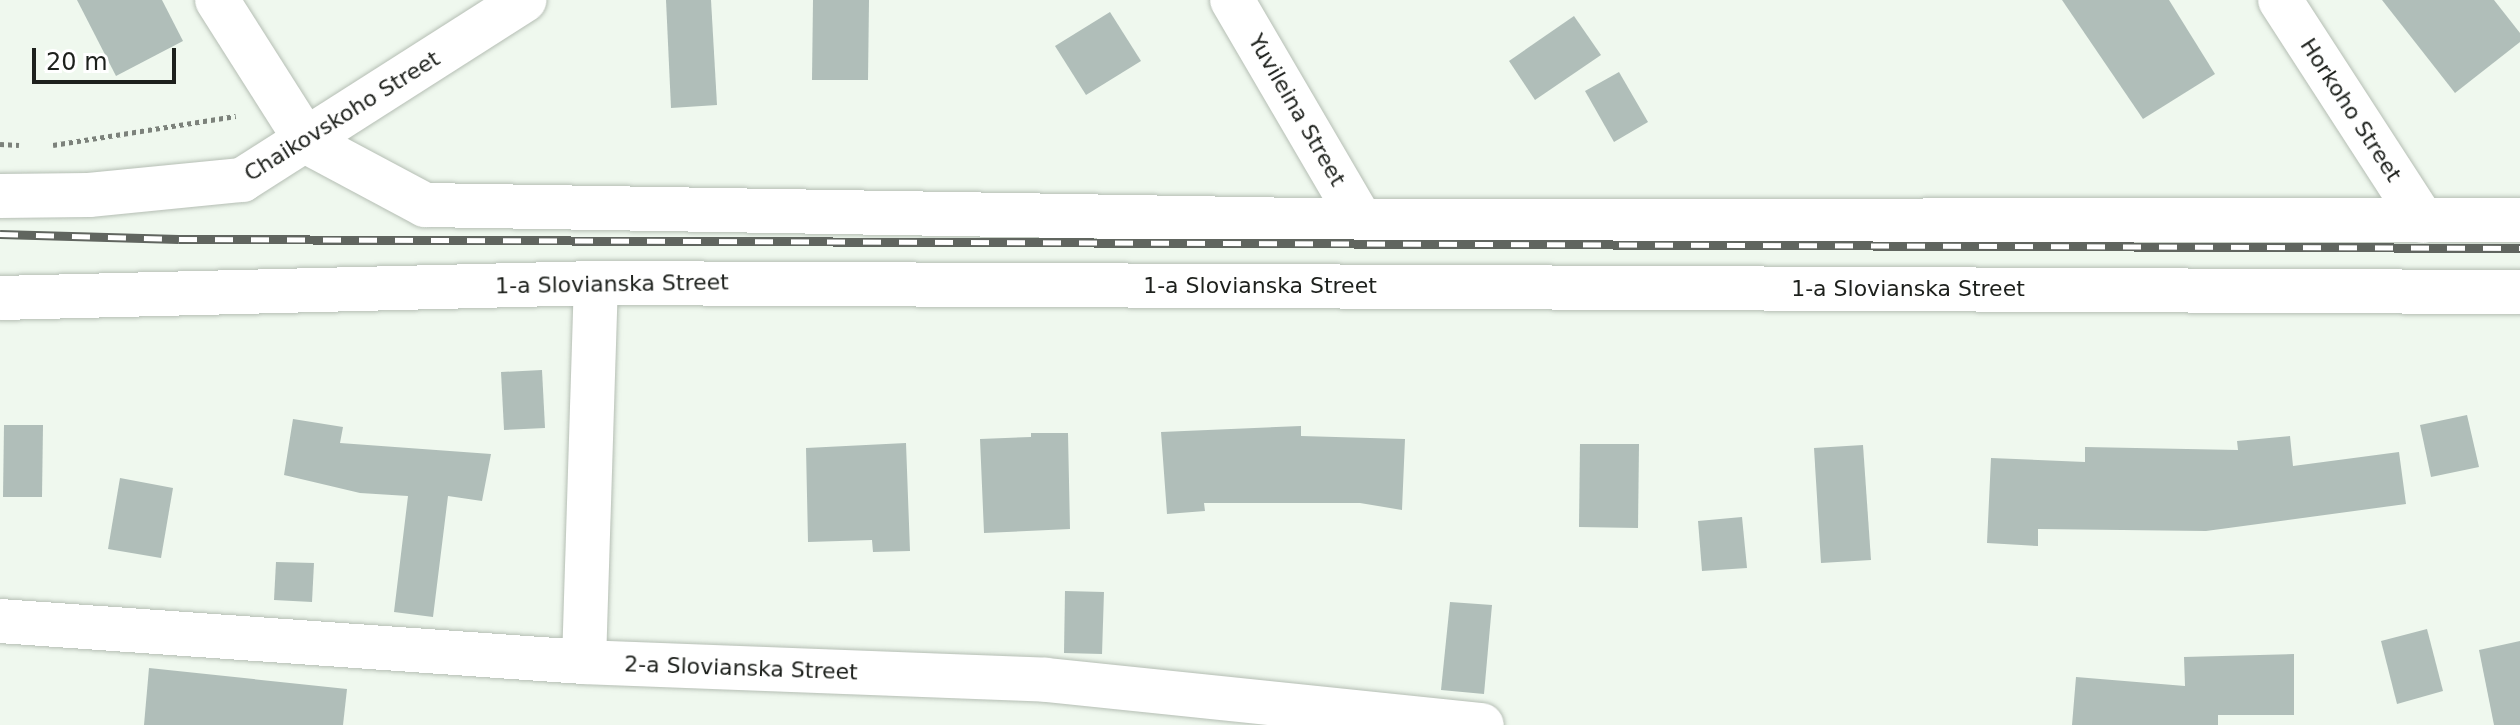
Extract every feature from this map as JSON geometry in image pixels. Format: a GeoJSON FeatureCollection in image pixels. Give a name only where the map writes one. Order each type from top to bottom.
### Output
{"type":"FeatureCollection","features":[{"type":"Feature","properties":{"kind":"street"},"geometry":{"type":"LineString","coordinates":[[217,0],[296,125],[425,205],[1361,221],[2520,220]]}},
{"type":"Feature","properties":{"kind":"street","name":"Chaikovskoho Street"},"geometry":{"type":"LineString","coordinates":[[0,196],[89,195],[242,180],[296,125],[525,0]]}},
{"type":"Feature","properties":{"kind":"street","name":"Yuvileina Street"},"geometry":{"type":"LineString","coordinates":[[1232,0],[1361,221]]}},
{"type":"Feature","properties":{"kind":"street","name":"Horkoho Street"},"geometry":{"type":"LineString","coordinates":[[2280,0],[2423,221]]}},
{"type":"Feature","properties":{"kind":"street"},"geometry":{"type":"LineString","coordinates":[[584,662],[596,283]]}},
{"type":"Feature","properties":{"kind":"street","name":"1-a Slovianska Street"},"geometry":{"type":"LineString","coordinates":[[0,298],[596,283],[2520,292]]}},
{"type":"Feature","properties":{"kind":"street","name":"2-a Slovianska Street"},"geometry":{"type":"LineString","coordinates":[[0,621],[584,662],[1046,680],[1482,725]]}},
{"type":"Feature","properties":{"kind":"path"},"geometry":{"type":"LineString","coordinates":[[39,147],[296,125]]}},
{"type":"Feature","properties":{"kind":"path"},"geometry":{"type":"LineString","coordinates":[[0,144],[26,146]]}},
{"type":"Feature","properties":{"kind":"building"},"geometry":{"type":"Polygon","coordinates":[[[77,0],[162,0],[183,41],[116,76],[77,0]]]}},
{"type":"Feature","properties":{"kind":"building"},"geometry":{"type":"Polygon","coordinates":[[[666,0],[711,0],[717,105],[671,108],[666,0]]]}},
{"type":"Feature","properties":{"kind":"building"},"geometry":{"type":"Polygon","coordinates":[[[813,0],[869,0],[868,80],[812,80],[813,0]]]}},
{"type":"Feature","properties":{"kind":"building"},"geometry":{"type":"Polygon","coordinates":[[[2062,0],[2169,0],[2215,74],[2143,119],[2062,0]]]}},
{"type":"Feature","properties":{"kind":"building"},"geometry":{"type":"Polygon","coordinates":[[[2382,0],[2494,0],[2520,33],[2520,42],[2455,93],[2382,0]]]}},
{"type":"Feature","properties":{"kind":"building"},"geometry":{"type":"Polygon","coordinates":[[[1110,12],[1141,61],[1086,95],[1055,46],[1110,12]]]}},
{"type":"Feature","properties":{"kind":"building"},"geometry":{"type":"Polygon","coordinates":[[[1574,16],[1601,55],[1535,100],[1509,61],[1574,16]]]}},
{"type":"Feature","properties":{"kind":"building"},"geometry":{"type":"Polygon","coordinates":[[[1619,72],[1648,122],[1614,142],[1585,91],[1619,72]]]}},
{"type":"Feature","properties":{"kind":"building"},"geometry":{"type":"Polygon","coordinates":[[[542,370],[545,428],[504,430],[501,372],[542,370]]]}},
{"type":"Feature","properties":{"kind":"building"},"geometry":{"type":"Polygon","coordinates":[[[2467,415],[2479,467],[2431,477],[2420,425],[2467,415]]]}},
{"type":"Feature","properties":{"kind":"building"},"geometry":{"type":"Polygon","coordinates":[[[293,419],[343,427],[340,443],[491,454],[482,501],[448,496],[433,617],[394,612],[408,496],[360,493],[284,475],[293,419]]]}},
{"type":"Feature","properties":{"kind":"building"},"geometry":{"type":"Polygon","coordinates":[[[4,425],[43,425],[42,497],[3,497],[4,425]]]}},
{"type":"Feature","properties":{"kind":"building"},"geometry":{"type":"Polygon","coordinates":[[[1301,426],[1301,436],[1405,439],[1402,510],[1360,503],[1204,503],[1205,511],[1167,514],[1161,432],[1301,426]]]}},
{"type":"Feature","properties":{"kind":"building"},"geometry":{"type":"Polygon","coordinates":[[[1031,433],[1068,433],[1070,529],[984,533],[980,439],[1031,437],[1031,433]]]}},
{"type":"Feature","properties":{"kind":"building"},"geometry":{"type":"Polygon","coordinates":[[[2290,436],[2293,466],[2399,452],[2406,504],[2206,531],[2038,529],[2038,546],[1987,543],[1991,458],[2085,462],[2085,447],[2238,450],[2237,441],[2290,436]]]}},
{"type":"Feature","properties":{"kind":"building"},"geometry":{"type":"Polygon","coordinates":[[[906,443],[910,551],[873,552],[872,540],[808,542],[806,448],[906,443]]]}},
{"type":"Feature","properties":{"kind":"building"},"geometry":{"type":"Polygon","coordinates":[[[1580,444],[1639,444],[1638,528],[1579,527],[1580,444]]]}},
{"type":"Feature","properties":{"kind":"building"},"geometry":{"type":"Polygon","coordinates":[[[1863,445],[1871,560],[1821,563],[1814,448],[1863,445]]]}},
{"type":"Feature","properties":{"kind":"building"},"geometry":{"type":"Polygon","coordinates":[[[120,478],[173,488],[161,558],[108,549],[120,478]]]}},
{"type":"Feature","properties":{"kind":"building"},"geometry":{"type":"Polygon","coordinates":[[[1742,517],[1747,568],[1702,571],[1698,521],[1742,517]]]}},
{"type":"Feature","properties":{"kind":"building"},"geometry":{"type":"Polygon","coordinates":[[[276,562],[314,563],[312,602],[274,600],[276,562]]]}},
{"type":"Feature","properties":{"kind":"building"},"geometry":{"type":"Polygon","coordinates":[[[1065,591],[1104,592],[1102,654],[1064,653],[1065,591]]]}},
{"type":"Feature","properties":{"kind":"building"},"geometry":{"type":"Polygon","coordinates":[[[1450,602],[1492,605],[1484,694],[1441,690],[1450,602]]]}},
{"type":"Feature","properties":{"kind":"building"},"geometry":{"type":"Polygon","coordinates":[[[2427,629],[2443,691],[2397,704],[2381,641],[2427,629]]]}},
{"type":"Feature","properties":{"kind":"building"},"geometry":{"type":"Polygon","coordinates":[[[2520,641],[2520,725],[2494,725],[2479,650],[2520,641]]]}},
{"type":"Feature","properties":{"kind":"building"},"geometry":{"type":"Polygon","coordinates":[[[2294,654],[2294,715],[2218,715],[2218,725],[2072,725],[2076,677],[2185,686],[2184,657],[2294,654]]]}},
{"type":"Feature","properties":{"kind":"building"},"geometry":{"type":"Polygon","coordinates":[[[149,668],[347,689],[343,725],[144,725],[149,668]]]}},
{"type":"Feature","properties":{"kind":"railway"},"geometry":{"type":"LineString","coordinates":[[0,234],[179,239],[2520,248]]}}]}
